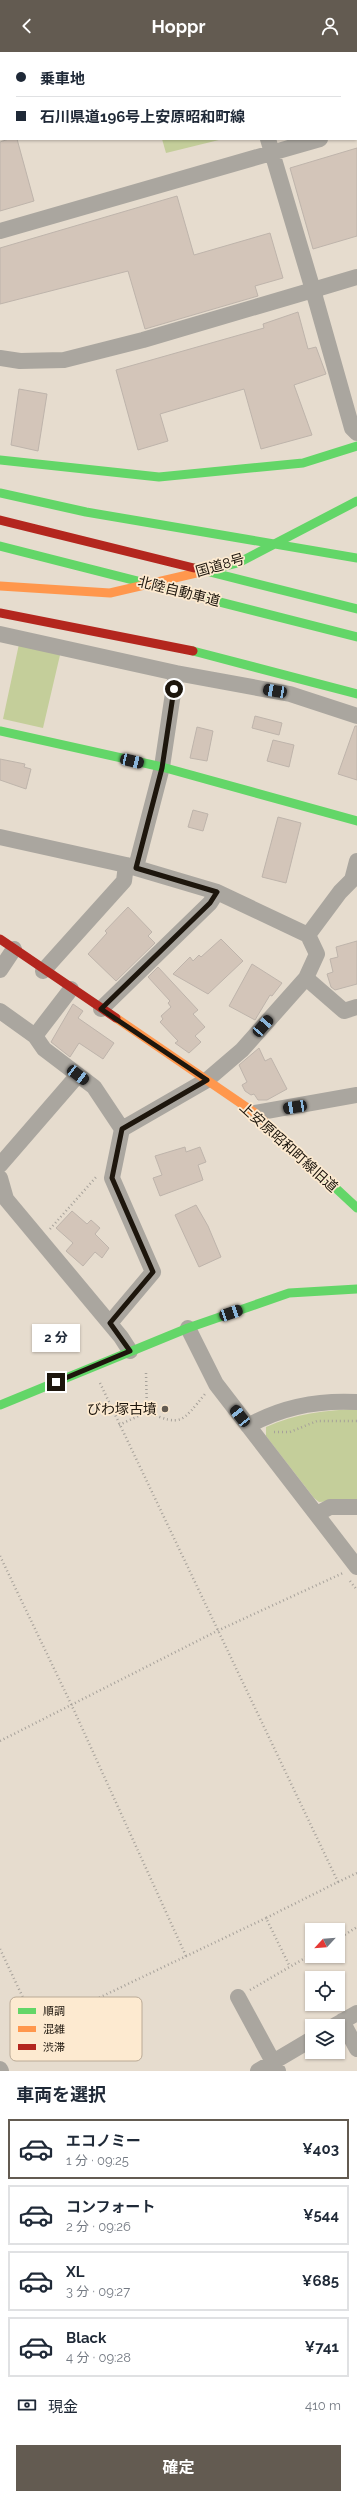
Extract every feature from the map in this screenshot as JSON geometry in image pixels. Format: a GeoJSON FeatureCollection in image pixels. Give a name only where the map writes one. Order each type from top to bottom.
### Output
{"type":"FeatureCollection","features":[{"type":"Feature","properties":{"kind":"main road"},"geometry":{"type":"LineString","coordinates":[[0,460],[159,477],[303,463],[357,446]]}},
{"type":"Feature","properties":{"kind":"main road"},"geometry":{"type":"LineString","coordinates":[[0,493],[86,512],[357,558]]}},
{"type":"Feature","properties":{"kind":"main road"},"geometry":{"type":"LineString","coordinates":[[65,497],[162,525]]}},
{"type":"Feature","properties":{"kind":"main road","name":"国道8号"},"geometry":{"type":"LineString","coordinates":[[0,586],[110,593],[238,563],[357,501]]}},
{"type":"Feature","properties":{"kind":"main road","name":"北陸自動車道"},"geometry":{"type":"LineString","coordinates":[[0,520],[357,609]]}},
{"type":"Feature","properties":{"kind":"main road","name":"北陸自動車道"},"geometry":{"type":"LineString","coordinates":[[0,546],[357,637]]}},
{"type":"Feature","properties":{"kind":"main road"},"geometry":{"type":"LineString","coordinates":[[0,613],[213,655],[357,694]]}},
{"type":"Feature","properties":{"kind":"main road"},"geometry":{"type":"LineString","coordinates":[[0,731],[162,768],[357,821]]}},
{"type":"Feature","properties":{"kind":"main road","name":"上安原昭和町線旧道"},"geometry":{"type":"LineString","coordinates":[[0,939],[43,971],[255,1113],[357,1208]]}},
{"type":"Feature","properties":{"kind":"main road"},"geometry":{"type":"LineString","coordinates":[[0,1405],[188,1328],[289,1292],[357,1289]]}},
{"type":"Feature","properties":{"kind":"street"},"geometry":{"type":"LineString","coordinates":[[0,231],[270,146],[313,140]]}},
{"type":"Feature","properties":{"kind":"street"},"geometry":{"type":"LineString","coordinates":[[270,146],[352,428],[357,433]]}},
{"type":"Feature","properties":{"kind":"street"},"geometry":{"type":"LineString","coordinates":[[0,358],[20,361],[64,360],[357,277]]}},
{"type":"Feature","properties":{"kind":"street"},"geometry":{"type":"LineString","coordinates":[[0,634],[176,673],[290,694],[357,716]]}},
{"type":"Feature","properties":{"kind":"street"},"geometry":{"type":"LineString","coordinates":[[43,971],[124,881],[131,866],[162,768],[176,673]]}},
{"type":"Feature","properties":{"kind":"street"},"geometry":{"type":"LineString","coordinates":[[0,837],[131,866],[217,892],[308,935],[317,954],[306,978],[242,1050],[207,1080],[122,1129]]}},
{"type":"Feature","properties":{"kind":"street"},"geometry":{"type":"LineString","coordinates":[[308,935],[340,892],[354,883],[357,861]]}},
{"type":"Feature","properties":{"kind":"street"},"geometry":{"type":"LineString","coordinates":[[101,1009],[210,903],[217,892]]}},
{"type":"Feature","properties":{"kind":"street"},"geometry":{"type":"LineString","coordinates":[[0,970],[14,949]]}},
{"type":"Feature","properties":{"kind":"street"},"geometry":{"type":"LineString","coordinates":[[306,978],[344,1011],[357,1007]]}},
{"type":"Feature","properties":{"kind":"street"},"geometry":{"type":"LineString","coordinates":[[35,1036],[71,989]]}},
{"type":"Feature","properties":{"kind":"street"},"geometry":{"type":"LineString","coordinates":[[0,1011],[35,1036],[44,1049],[94,1087],[122,1129],[112,1178],[153,1272],[110,1323]]}},
{"type":"Feature","properties":{"kind":"street"},"geometry":{"type":"LineString","coordinates":[[0,1165],[78,1075]]}},
{"type":"Feature","properties":{"kind":"street"},"geometry":{"type":"LineString","coordinates":[[255,1113],[357,1095]]}},
{"type":"Feature","properties":{"kind":"street"},"geometry":{"type":"LineString","coordinates":[[0,1178],[6,1199],[110,1323],[130,1351]]}},
{"type":"Feature","properties":{"kind":"street"},"geometry":{"type":"LineString","coordinates":[[188,1328],[216,1384],[357,1567]]}},
{"type":"Feature","properties":{"kind":"street"},"geometry":{"type":"LineString","coordinates":[[248,1426],[265,1416],[285,1410],[333,1401],[357,1402]]}},
{"type":"Feature","properties":{"kind":"street"},"geometry":{"type":"LineString","coordinates":[[316,1514],[330,1507],[357,1507]]}},
{"type":"Feature","properties":{"kind":"street"},"geometry":{"type":"LineString","coordinates":[[238,1997],[275,2067]]}},
{"type":"Feature","properties":{"kind":"street"},"geometry":{"type":"LineString","coordinates":[[345,2020],[357,2013]]}},
{"type":"Feature","properties":{"kind":"street"},"geometry":{"type":"LineString","coordinates":[[345,2033],[357,2049]]}},
{"type":"Feature","properties":{"kind":"street"},"geometry":{"type":"LineString","coordinates":[[258,2071],[275,2067],[305,2044]]}},
{"type":"Feature","properties":{"kind":"path"},"geometry":{"type":"LineString","coordinates":[[40,1240],[106,1166],[113,1172]]}},
{"type":"Feature","properties":{"kind":"path"},"geometry":{"type":"LineString","coordinates":[[92,1367],[338,1882]]}},
{"type":"Feature","properties":{"kind":"path"},"geometry":{"type":"LineString","coordinates":[[146,1373],[146,1412]]}},
{"type":"Feature","properties":{"kind":"path"},"geometry":{"type":"LineString","coordinates":[[119,1425],[146,1412],[175,1422],[183,1420],[216,1384]]}},
{"type":"Feature","properties":{"kind":"path"},"geometry":{"type":"LineString","coordinates":[[266,1432],[290,1432],[317,1421],[357,1421]]}},
{"type":"Feature","properties":{"kind":"path"},"geometry":{"type":"LineString","coordinates":[[0,1556],[72,1706],[186,1956]]}},
{"type":"Feature","properties":{"kind":"path"},"geometry":{"type":"LineString","coordinates":[[0,1741],[72,1706],[217,1631],[344,1573],[357,1590]]}},
{"type":"Feature","properties":{"kind":"path"},"geometry":{"type":"LineString","coordinates":[[100,1997],[357,1873]]}},
{"type":"Feature","properties":{"kind":"path"},"geometry":{"type":"LineString","coordinates":[[266,1918],[290,1967]]}},
{"type":"Feature","properties":{"kind":"path"},"geometry":{"type":"LineString","coordinates":[[345,1935],[357,1927]]}},
{"type":"Feature","properties":{"kind":"path"},"geometry":{"type":"LineString","coordinates":[[0,1949],[23,1997]]}},
{"type":"Feature","properties":{"kind":"path"},"geometry":{"type":"LineString","coordinates":[[238,1997],[305,1958]]}},
{"type":"Feature","properties":{"kind":"green space"},"geometry":{"type":"Polygon","coordinates":[[[162,140],[219,140],[166,153],[162,140]]]}},
{"type":"Feature","properties":{"kind":"green space"},"geometry":{"type":"Polygon","coordinates":[[[19,644],[60,655],[43,728],[3,719],[19,644]]]}},
{"type":"Feature","properties":{"kind":"green space"},"geometry":{"type":"Polygon","coordinates":[[[357,1409],[357,1499],[319,1502],[314,1498],[266,1436],[266,1427],[299,1416],[333,1410],[357,1409]]]}},
{"type":"Feature","properties":{"kind":"building"},"geometry":{"type":"Polygon","coordinates":[[[6,140],[17,140],[34,201],[0,211],[0,142],[6,140]]]}},
{"type":"Feature","properties":{"kind":"building"},"geometry":{"type":"Polygon","coordinates":[[[357,148],[357,236],[313,249],[290,168],[357,148]]]}},
{"type":"Feature","properties":{"kind":"building"},"geometry":{"type":"Polygon","coordinates":[[[177,196],[194,255],[270,233],[283,278],[255,286],[258,296],[145,329],[128,271],[0,304],[0,248],[177,196]]]}},
{"type":"Feature","properties":{"kind":"building"},"geometry":{"type":"Polygon","coordinates":[[[298,312],[308,349],[316,347],[326,374],[294,385],[312,435],[261,449],[244,389],[160,414],[168,441],[138,450],[116,370],[264,328],[263,324],[298,312]]]}},
{"type":"Feature","properties":{"kind":"building"},"geometry":{"type":"Polygon","coordinates":[[[19,389],[47,394],[38,451],[11,445],[19,389]]]}},
{"type":"Feature","properties":{"kind":"building"},"geometry":{"type":"Polygon","coordinates":[[[255,716],[282,723],[279,735],[252,728],[255,716]]]}},
{"type":"Feature","properties":{"kind":"building"},"geometry":{"type":"Polygon","coordinates":[[[355,726],[357,726],[357,780],[338,774],[355,726]]]}},
{"type":"Feature","properties":{"kind":"building"},"geometry":{"type":"Polygon","coordinates":[[[197,727],[213,731],[207,761],[190,758],[197,727]]]}},
{"type":"Feature","properties":{"kind":"building"},"geometry":{"type":"Polygon","coordinates":[[[273,740],[294,745],[289,767],[267,761],[273,740]]]}},
{"type":"Feature","properties":{"kind":"building"},"geometry":{"type":"Polygon","coordinates":[[[0,759],[25,764],[24,767],[31,769],[26,789],[0,780],[0,759]]]}},
{"type":"Feature","properties":{"kind":"building"},"geometry":{"type":"Polygon","coordinates":[[[193,810],[208,814],[203,831],[188,827],[193,810]]]}},
{"type":"Feature","properties":{"kind":"building"},"geometry":{"type":"Polygon","coordinates":[[[278,817],[301,823],[286,883],[262,877],[278,817]]]}},
{"type":"Feature","properties":{"kind":"building"},"geometry":{"type":"Polygon","coordinates":[[[128,907],[152,932],[148,936],[155,943],[116,981],[88,954],[107,933],[105,931],[128,907]]]}},
{"type":"Feature","properties":{"kind":"building"},"geometry":{"type":"Polygon","coordinates":[[[221,939],[243,961],[208,994],[173,974],[190,957],[193,961],[199,955],[201,957],[221,939]]]}},
{"type":"Feature","properties":{"kind":"building"},"geometry":{"type":"Polygon","coordinates":[[[357,941],[357,984],[335,990],[331,987],[327,974],[333,972],[330,959],[338,957],[336,947],[357,941]]]}},
{"type":"Feature","properties":{"kind":"building"},"geometry":{"type":"Polygon","coordinates":[[[252,964],[282,983],[272,996],[270,995],[255,1020],[229,1006],[252,964]]]}},
{"type":"Feature","properties":{"kind":"building"},"geometry":{"type":"Polygon","coordinates":[[[158,967],[198,1010],[193,1014],[205,1027],[195,1036],[201,1042],[189,1053],[175,1043],[178,1041],[160,1022],[163,1019],[161,1016],[171,1007],[168,1003],[170,1001],[148,977],[158,967]]]}},
{"type":"Feature","properties":{"kind":"building"},"geometry":{"type":"Polygon","coordinates":[[[73,1004],[83,1011],[78,1018],[114,1043],[103,1059],[79,1043],[70,1057],[51,1042],[73,1004]]]}},
{"type":"Feature","properties":{"kind":"building"},"geometry":{"type":"Polygon","coordinates":[[[259,1048],[265,1061],[271,1058],[287,1089],[267,1100],[258,1100],[254,1094],[251,1095],[245,1091],[242,1085],[247,1082],[239,1065],[259,1048]]]}},
{"type":"Feature","properties":{"kind":"building"},"geometry":{"type":"Polygon","coordinates":[[[185,1147],[186,1152],[200,1147],[206,1162],[198,1165],[203,1180],[160,1196],[153,1178],[162,1175],[155,1156],[185,1147]]]}},
{"type":"Feature","properties":{"kind":"building"},"geometry":{"type":"Polygon","coordinates":[[[196,1205],[208,1226],[221,1257],[199,1267],[175,1215],[196,1205]]]}},
{"type":"Feature","properties":{"kind":"building"},"geometry":{"type":"Polygon","coordinates":[[[72,1211],[87,1224],[91,1220],[100,1228],[95,1234],[109,1248],[102,1258],[95,1252],[83,1266],[66,1251],[73,1243],[56,1228],[72,1211]]]}},
{"type":"Feature","properties":{"kind":"traffic: fast"},"geometry":{"type":"LineString","coordinates":[[0,460],[159,477],[303,463],[357,446]]}},
{"type":"Feature","properties":{"kind":"traffic: fast"},"geometry":{"type":"LineString","coordinates":[[0,493],[86,512],[357,558]]}},
{"type":"Feature","properties":{"kind":"traffic: fast"},"geometry":{"type":"LineString","coordinates":[[209,570],[238,563],[357,501]]}},
{"type":"Feature","properties":{"kind":"traffic: fast"},"geometry":{"type":"LineString","coordinates":[[0,546],[357,637]]}},
{"type":"Feature","properties":{"kind":"traffic: fast"},"geometry":{"type":"LineString","coordinates":[[194,568],[357,609]]}},
{"type":"Feature","properties":{"kind":"traffic: fast"},"geometry":{"type":"LineString","coordinates":[[193,651],[357,694]]}},
{"type":"Feature","properties":{"kind":"traffic: fast"},"geometry":{"type":"LineString","coordinates":[[0,731],[162,767],[357,821]]}},
{"type":"Feature","properties":{"kind":"traffic: fast"},"geometry":{"type":"LineString","coordinates":[[297,1152],[357,1208]]}},
{"type":"Feature","properties":{"kind":"traffic: fast"},"geometry":{"type":"LineString","coordinates":[[0,1405],[188,1328],[289,1293],[357,1289]]}},
{"type":"Feature","properties":{"kind":"traffic: slow"},"geometry":{"type":"LineString","coordinates":[[0,586],[110,593],[209,570]]}},
{"type":"Feature","properties":{"kind":"traffic: slow"},"geometry":{"type":"LineString","coordinates":[[116,1018],[255,1113],[297,1152]]}},
{"type":"Feature","properties":{"kind":"traffic: jam"},"geometry":{"type":"LineString","coordinates":[[0,520],[194,568]]}},
{"type":"Feature","properties":{"kind":"traffic: jam"},"geometry":{"type":"LineString","coordinates":[[0,613],[193,651]]}},
{"type":"Feature","properties":{"kind":"traffic: jam"},"geometry":{"type":"LineString","coordinates":[[0,939],[116,1018]]}},
{"type":"Feature","properties":{"kind":"place","name":"びわ塚古墳"},"geometry":{"type":"Point","coordinates":[165,1409]}},
{"type":"Feature","properties":{"kind":"route"},"geometry":{"type":"LineString","coordinates":[[56,1382],[130,1351],[110,1323],[153,1272],[112,1178],[122,1129],[207,1080],[101,1009],[210,903],[217,892],[136,868],[162,768],[174,689]]}}]}
